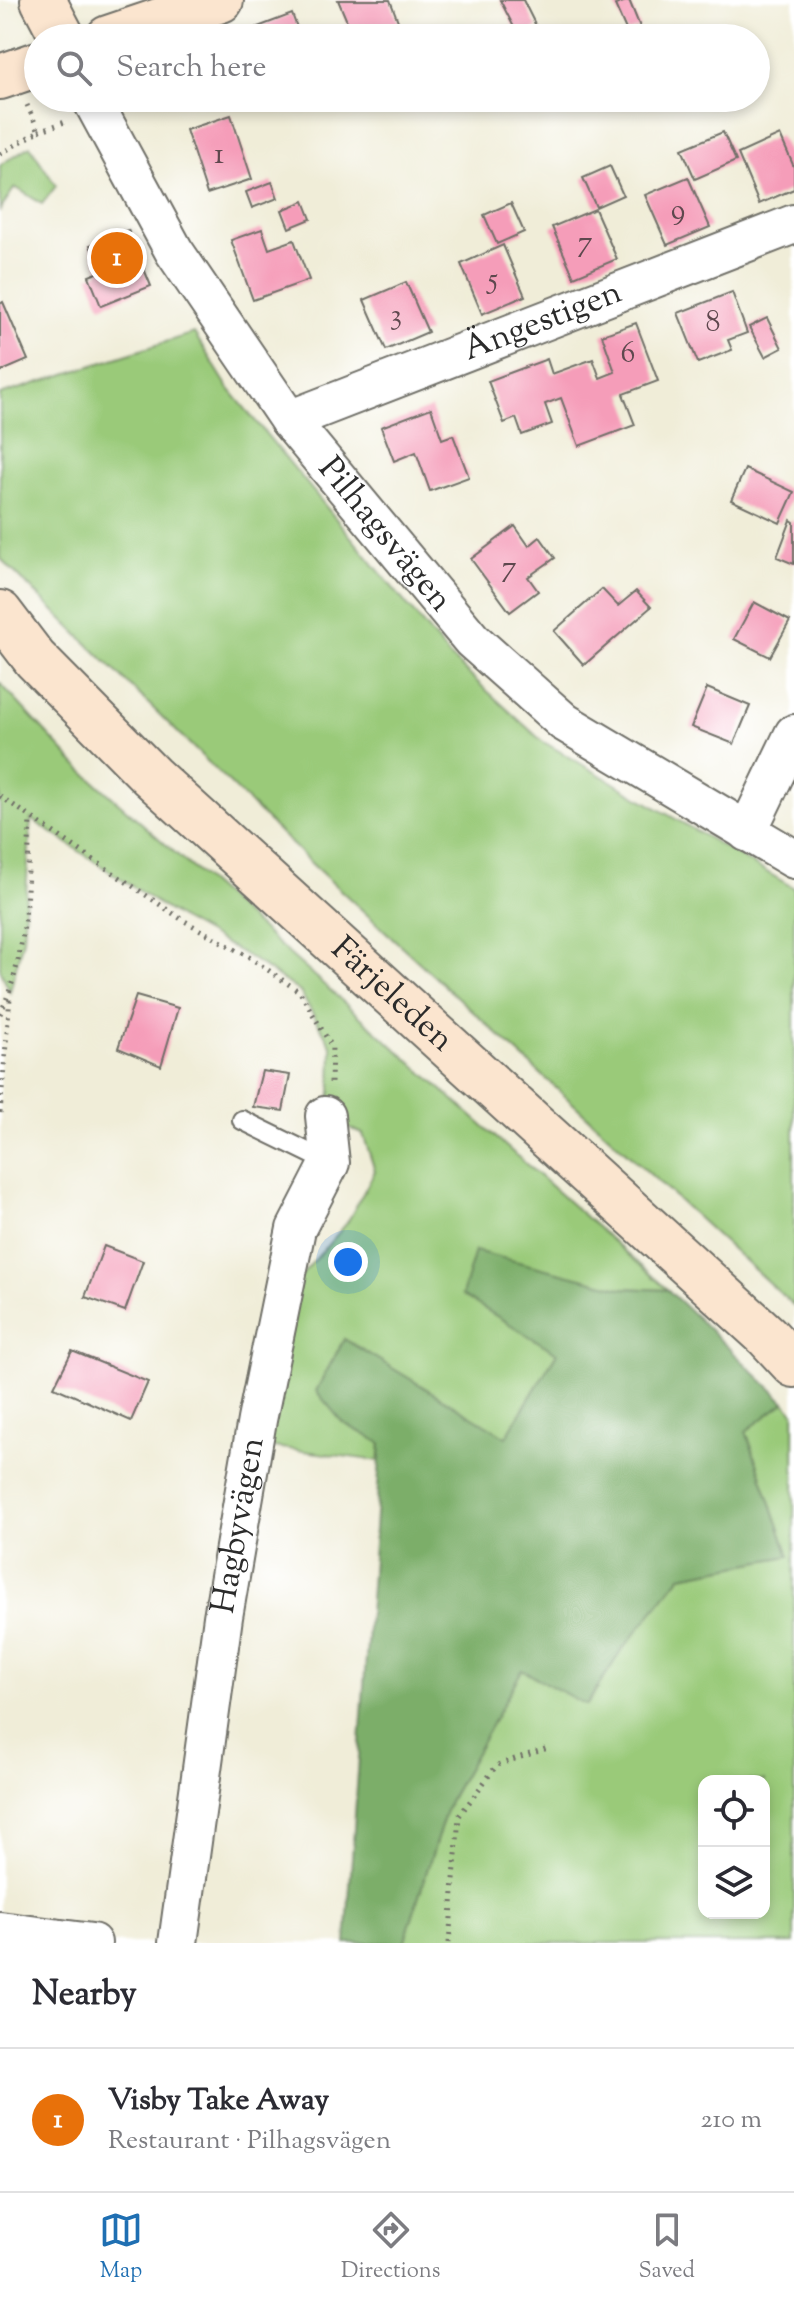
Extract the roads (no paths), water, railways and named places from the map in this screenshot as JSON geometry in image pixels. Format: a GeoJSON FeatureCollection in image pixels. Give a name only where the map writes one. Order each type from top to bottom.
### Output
{"type":"FeatureCollection","features":[{"type":"Feature","properties":{"kind":"main road"},"geometry":{"type":"LineString","coordinates":[[43,0],[56,24]]}},
{"type":"Feature","properties":{"kind":"main road"},"geometry":{"type":"LineString","coordinates":[[150,24],[221,0]]}},
{"type":"Feature","properties":{"kind":"main road"},"geometry":{"type":"LineString","coordinates":[[0,77],[24,69]]}},
{"type":"Feature","properties":{"kind":"main road","name":"Färjeleden"},"geometry":{"type":"LineString","coordinates":[[0,613],[35,659],[151,776],[767,1336],[794,1365]]}},
{"type":"Feature","properties":{"kind":"street","name":"Pilhagsvägen"},"geometry":{"type":"LineString","coordinates":[[99,112],[174,251],[289,420],[472,640],[564,722],[794,859]]}},
{"type":"Feature","properties":{"kind":"street","name":"Ängestigen"},"geometry":{"type":"LineString","coordinates":[[289,420],[794,224]]}},
{"type":"Feature","properties":{"kind":"street"},"geometry":{"type":"LineString","coordinates":[[747,832],[794,734]]}},
{"type":"Feature","properties":{"kind":"street"},"geometry":{"type":"LineString","coordinates":[[325,1116],[330,1163]]}},
{"type":"Feature","properties":{"kind":"street","name":"Hagbyvägen"},"geometry":{"type":"LineString","coordinates":[[178,1943],[223,1617],[257,1420],[296,1229],[330,1163]]}},
{"type":"Feature","properties":{"kind":"street"},"geometry":{"type":"LineString","coordinates":[[0,1931],[92,1943]]}},
{"type":"Feature","properties":{"kind":"lane"},"geometry":{"type":"LineString","coordinates":[[242,1120],[330,1163]]}},
{"type":"Feature","properties":{"kind":"place","name":"Visby Take Away"},"geometry":{"type":"Point","coordinates":[117,258]}}]}
